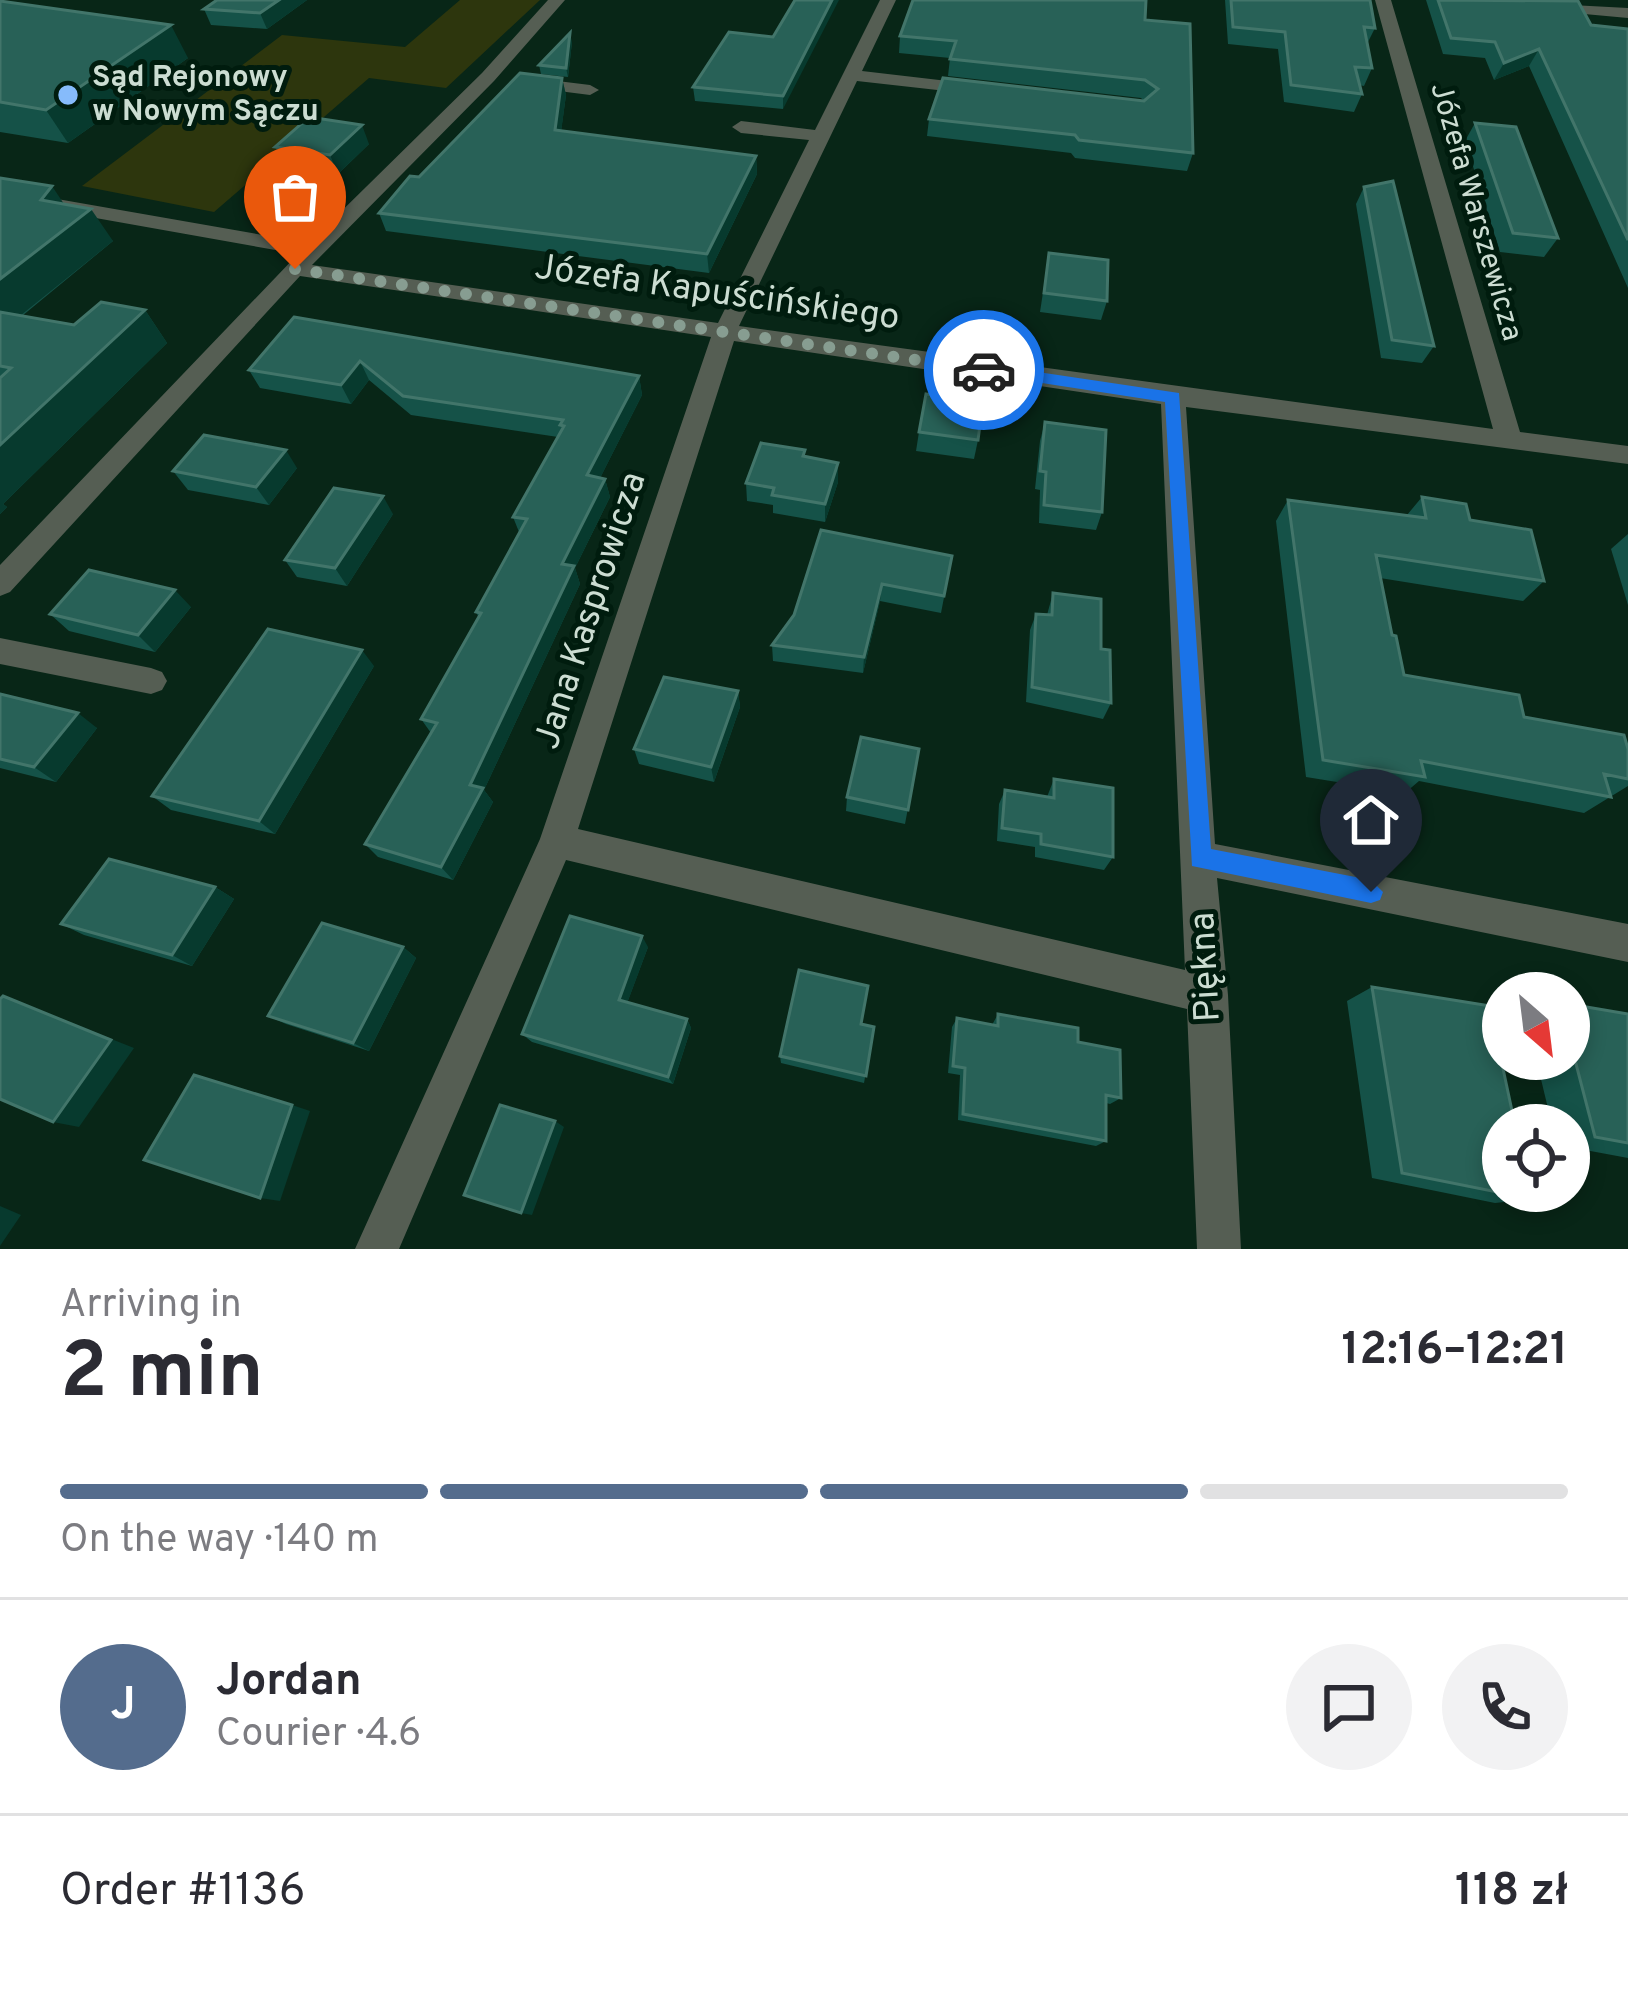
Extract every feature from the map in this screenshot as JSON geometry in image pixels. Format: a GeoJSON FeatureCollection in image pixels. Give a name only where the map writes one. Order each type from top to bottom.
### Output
{"type":"FeatureCollection","features":[{"type":"Feature","properties":{"kind":"street"},"geometry":{"type":"LineString","coordinates":[[0,584],[295,269],[488,77],[557,0]]}},
{"type":"Feature","properties":{"kind":"street","name":"Jana Kasprowicza"},"geometry":{"type":"LineString","coordinates":[[377,1249],[557,842],[724,332],[888,0]]}},
{"type":"Feature","properties":{"kind":"street","name":"Józefa Warszewicza"},"geometry":{"type":"LineString","coordinates":[[1383,0],[1509,440]]}},
{"type":"Feature","properties":{"kind":"street"},"geometry":{"type":"LineString","coordinates":[[1485,0],[1597,5],[1628,13]]}},
{"type":"Feature","properties":{"kind":"street"},"geometry":{"type":"LineString","coordinates":[[850,75],[1006,93]]}},
{"type":"Feature","properties":{"kind":"street"},"geometry":{"type":"LineString","coordinates":[[488,77],[590,90]]}},
{"type":"Feature","properties":{"kind":"street"},"geometry":{"type":"LineString","coordinates":[[741,127],[820,136]]}},
{"type":"Feature","properties":{"kind":"street"},"geometry":{"type":"LineString","coordinates":[[0,195],[314,250]]}},
{"type":"Feature","properties":{"kind":"street","name":"Józefa Kapuścińskiego"},"geometry":{"type":"LineString","coordinates":[[295,269],[1173,397],[1628,455]]}},
{"type":"Feature","properties":{"kind":"street","name":"Piękna"},"geometry":{"type":"LineString","coordinates":[[1173,397],[1209,995],[1219,1249]]}},
{"type":"Feature","properties":{"kind":"street"},"geometry":{"type":"LineString","coordinates":[[0,651],[152,681]]}},
{"type":"Feature","properties":{"kind":"street"},"geometry":{"type":"LineString","coordinates":[[557,842],[1209,995]]}},
{"type":"Feature","properties":{"kind":"street"},"geometry":{"type":"LineString","coordinates":[[1200,858],[1628,943]]}},
{"type":"Feature","properties":{"kind":"green space"},"geometry":{"type":"Polygon","coordinates":[[[460,0],[540,0],[446,88],[369,78],[214,212],[82,186],[282,35],[405,47],[460,0]]]}},
{"type":"Feature","properties":{"kind":"building"},"geometry":{"type":"Polygon","coordinates":[[[217,0],[279,0],[260,13],[204,9],[217,0]]]}},
{"type":"Feature","properties":{"kind":"building"},"geometry":{"type":"Polygon","coordinates":[[[795,0],[832,0],[783,96],[693,87],[729,32],[773,37],[795,0]]]}},
{"type":"Feature","properties":{"kind":"building"},"geometry":{"type":"Polygon","coordinates":[[[913,0],[1146,0],[1145,20],[1190,24],[1193,153],[929,119],[943,78],[1144,101],[1158,89],[1145,80],[950,59],[956,41],[900,36],[913,0]]]}},
{"type":"Feature","properties":{"kind":"building"},"geometry":{"type":"Polygon","coordinates":[[[1231,0],[1370,0],[1375,28],[1364,27],[1372,68],[1355,67],[1362,94],[1291,85],[1285,32],[1233,27],[1231,0]]]}},
{"type":"Feature","properties":{"kind":"building"},"geometry":{"type":"Polygon","coordinates":[[[1438,0],[1578,1],[1591,25],[1628,29],[1628,240],[1539,49],[1504,63],[1495,42],[1451,38],[1438,0]]]}},
{"type":"Feature","properties":{"kind":"building"},"geometry":{"type":"Polygon","coordinates":[[[0,1],[171,25],[46,110],[0,102],[0,1]]]}},
{"type":"Feature","properties":{"kind":"building"},"geometry":{"type":"Polygon","coordinates":[[[570,33],[566,68],[539,65],[570,33]]]}},
{"type":"Feature","properties":{"kind":"building"},"geometry":{"type":"Polygon","coordinates":[[[520,73],[562,78],[555,130],[756,156],[707,254],[379,213],[410,176],[419,177],[520,73]]]}},
{"type":"Feature","properties":{"kind":"building"},"geometry":{"type":"Polygon","coordinates":[[[309,117],[362,125],[330,155],[275,147],[309,117]]]}},
{"type":"Feature","properties":{"kind":"building"},"geometry":{"type":"Polygon","coordinates":[[[1475,123],[1516,127],[1558,238],[1513,233],[1475,123]]]}},
{"type":"Feature","properties":{"kind":"building"},"geometry":{"type":"Polygon","coordinates":[[[0,178],[52,186],[41,200],[91,209],[0,279],[0,178]]]}},
{"type":"Feature","properties":{"kind":"building"},"geometry":{"type":"Polygon","coordinates":[[[1393,181],[1434,346],[1392,340],[1364,187],[1393,181]]]}},
{"type":"Feature","properties":{"kind":"building"},"geometry":{"type":"Polygon","coordinates":[[[1049,253],[1108,260],[1107,301],[1044,293],[1049,253]]]}},
{"type":"Feature","properties":{"kind":"building"},"geometry":{"type":"Polygon","coordinates":[[[101,302],[145,310],[0,445],[0,378],[11,368],[0,366],[0,312],[74,325],[101,302]]]}},
{"type":"Feature","properties":{"kind":"building"},"geometry":{"type":"Polygon","coordinates":[[[294,317],[639,376],[587,475],[605,479],[562,564],[574,566],[470,785],[483,788],[441,867],[365,844],[437,723],[421,719],[527,519],[513,517],[564,426],[560,425],[563,420],[403,396],[360,361],[341,385],[249,370],[294,317]]]}},
{"type":"Feature","properties":{"kind":"building"},"geometry":{"type":"Polygon","coordinates":[[[926,394],[983,402],[978,440],[919,432],[926,394]]]}},
{"type":"Feature","properties":{"kind":"building"},"geometry":{"type":"Polygon","coordinates":[[[1045,422],[1106,430],[1102,512],[1044,505],[1046,472],[1040,471],[1045,422]]]}},
{"type":"Feature","properties":{"kind":"building"},"geometry":{"type":"Polygon","coordinates":[[[204,435],[286,450],[256,487],[173,471],[204,435]]]}},
{"type":"Feature","properties":{"kind":"building"},"geometry":{"type":"Polygon","coordinates":[[[761,443],[805,450],[803,456],[838,463],[825,504],[772,495],[774,488],[746,483],[761,443]]]}},
{"type":"Feature","properties":{"kind":"building"},"geometry":{"type":"Polygon","coordinates":[[[334,488],[383,496],[335,568],[285,560],[334,488]]]}},
{"type":"Feature","properties":{"kind":"building"},"geometry":{"type":"Polygon","coordinates":[[[1422,497],[1466,504],[1470,520],[1531,530],[1544,581],[1376,555],[1404,675],[1519,695],[1524,717],[1624,735],[1628,779],[1604,774],[1611,797],[1421,761],[1425,777],[1323,760],[1288,500],[1426,518],[1422,497]]]}},
{"type":"Feature","properties":{"kind":"building"},"geometry":{"type":"Polygon","coordinates":[[[821,530],[952,556],[944,596],[882,584],[864,657],[772,645],[794,615],[821,530]]]}},
{"type":"Feature","properties":{"kind":"building"},"geometry":{"type":"Polygon","coordinates":[[[89,570],[175,590],[138,635],[50,614],[89,570]]]}},
{"type":"Feature","properties":{"kind":"building"},"geometry":{"type":"Polygon","coordinates":[[[1053,593],[1101,599],[1101,649],[1110,650],[1111,703],[1032,687],[1036,614],[1052,615],[1053,593]]]}},
{"type":"Feature","properties":{"kind":"building"},"geometry":{"type":"Polygon","coordinates":[[[268,629],[362,650],[259,821],[152,796],[268,629]]]}},
{"type":"Feature","properties":{"kind":"building"},"geometry":{"type":"Polygon","coordinates":[[[664,677],[738,691],[711,767],[634,749],[664,677]]]}},
{"type":"Feature","properties":{"kind":"building"},"geometry":{"type":"Polygon","coordinates":[[[0,694],[78,713],[34,767],[0,759],[0,694]]]}},
{"type":"Feature","properties":{"kind":"building"},"geometry":{"type":"Polygon","coordinates":[[[861,737],[919,749],[908,810],[847,797],[861,737]]]}},
{"type":"Feature","properties":{"kind":"building"},"geometry":{"type":"Polygon","coordinates":[[[1054,779],[1113,788],[1113,857],[1041,844],[1041,834],[1002,828],[1005,790],[1054,798],[1054,779]]]}},
{"type":"Feature","properties":{"kind":"building"},"geometry":{"type":"Polygon","coordinates":[[[109,859],[215,887],[172,955],[61,924],[109,859]]]}},
{"type":"Feature","properties":{"kind":"building"},"geometry":{"type":"Polygon","coordinates":[[[570,916],[642,936],[619,1000],[687,1019],[668,1077],[522,1034],[570,916]]]}},
{"type":"Feature","properties":{"kind":"building"},"geometry":{"type":"Polygon","coordinates":[[[322,923],[403,947],[353,1043],[268,1016],[322,923]]]}},
{"type":"Feature","properties":{"kind":"building"},"geometry":{"type":"Polygon","coordinates":[[[799,970],[868,986],[861,1024],[874,1027],[866,1076],[780,1056],[799,970]]]}},
{"type":"Feature","properties":{"kind":"building"},"geometry":{"type":"Polygon","coordinates":[[[1372,987],[1482,1005],[1482,1080],[1505,1080],[1511,1104],[1482,1104],[1482,1189],[1402,1173],[1372,987]]]}},
{"type":"Feature","properties":{"kind":"building"},"geometry":{"type":"Polygon","coordinates":[[[3,996],[111,1040],[53,1122],[0,1099],[3,996]]]}},
{"type":"Feature","properties":{"kind":"building"},"geometry":{"type":"Polygon","coordinates":[[[1590,1008],[1628,1014],[1628,1143],[1595,1137],[1580,1080],[1590,1080],[1590,1008]]]}},
{"type":"Feature","properties":{"kind":"building"},"geometry":{"type":"Polygon","coordinates":[[[998,1014],[1078,1028],[1078,1042],[1120,1050],[1121,1098],[1106,1095],[1106,1141],[963,1114],[965,1068],[953,1066],[957,1018],[998,1026],[998,1014]]]}},
{"type":"Feature","properties":{"kind":"building"},"geometry":{"type":"Polygon","coordinates":[[[194,1075],[292,1105],[260,1198],[144,1160],[194,1075]]]}},
{"type":"Feature","properties":{"kind":"building"},"geometry":{"type":"Polygon","coordinates":[[[500,1105],[555,1121],[521,1213],[464,1195],[500,1105]]]}},
{"type":"Feature","properties":{"kind":"way so far"},"geometry":{"type":"LineString","coordinates":[[295,269],[984,370]]}},
{"type":"Feature","properties":{"kind":"place","name":"Sąd Rejonowy w Nowym Sączu"},"geometry":{"type":"Point","coordinates":[68,95]}},
{"type":"Feature","properties":{"kind":"route"},"geometry":{"type":"LineString","coordinates":[[984,370],[1173,397],[1200,858],[1371,892]]}}]}
